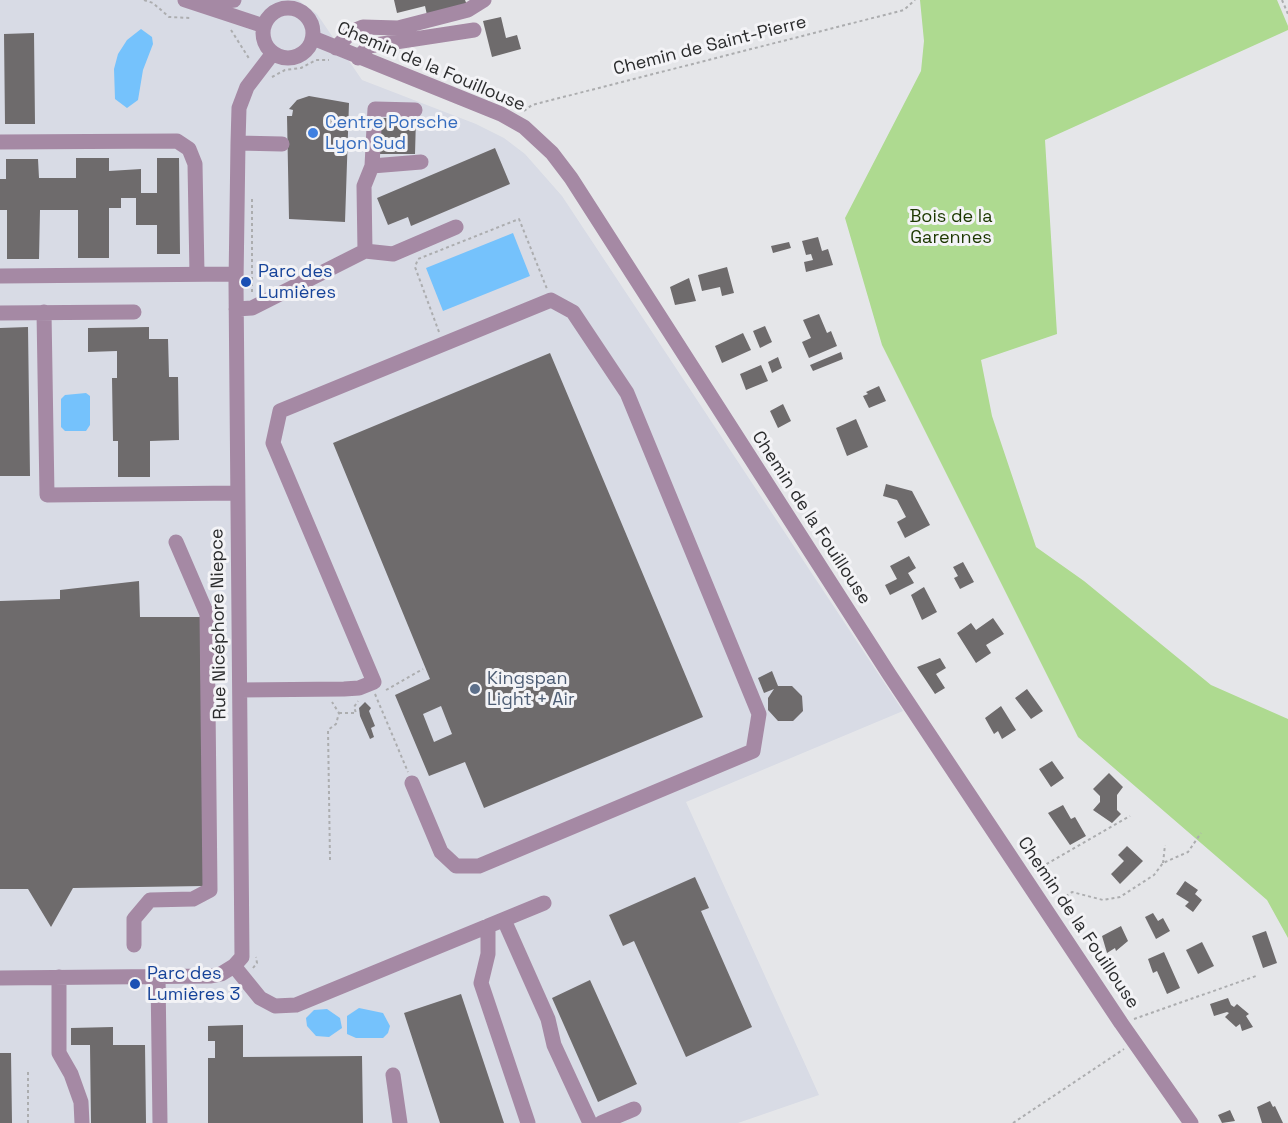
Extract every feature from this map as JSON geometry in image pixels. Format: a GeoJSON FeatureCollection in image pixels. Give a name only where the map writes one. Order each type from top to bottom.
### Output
{"type":"FeatureCollection","features":[{"type":"Feature","properties":{"kind":"street"},"geometry":{"type":"LineString","coordinates":[[185,0],[199,11],[264,26]]}},
{"type":"Feature","properties":{"kind":"street"},"geometry":{"type":"LineString","coordinates":[[199,11],[234,0]]}},
{"type":"Feature","properties":{"kind":"street"},"geometry":{"type":"LineString","coordinates":[[335,55],[351,32],[363,27],[398,28],[468,10],[484,0]]}},
{"type":"Feature","properties":{"kind":"street"},"geometry":{"type":"LineString","coordinates":[[292,4],[306,16],[313,30],[313,39],[302,55],[282,58],[273,53],[265,41],[264,26],[275,12],[292,4]]}},
{"type":"Feature","properties":{"kind":"street"},"geometry":{"type":"LineString","coordinates":[[358,58],[369,46],[474,30]]}},
{"type":"Feature","properties":{"kind":"street","name":"Chemin de la Fouillouse"},"geometry":{"type":"LineString","coordinates":[[313,39],[335,55],[358,58],[512,120],[539,140],[571,178],[738,441],[1024,877],[1134,1043],[1191,1123]]}},
{"type":"Feature","properties":{"kind":"street","name":"Rue Nicéphore Niepce"},"geometry":{"type":"LineString","coordinates":[[234,966],[242,957],[243,941],[236,309],[239,108],[247,87],[273,53]]}},
{"type":"Feature","properties":{"kind":"street"},"geometry":{"type":"LineString","coordinates":[[365,251],[363,186],[372,166],[375,109],[415,110]]}},
{"type":"Feature","properties":{"kind":"street"},"geometry":{"type":"LineString","coordinates":[[0,142],[177,141],[189,149],[195,164],[197,274]]}},
{"type":"Feature","properties":{"kind":"street"},"geometry":{"type":"LineString","coordinates":[[238,143],[282,144]]}},
{"type":"Feature","properties":{"kind":"street"},"geometry":{"type":"LineString","coordinates":[[372,166],[421,162]]}},
{"type":"Feature","properties":{"kind":"street"},"geometry":{"type":"LineString","coordinates":[[236,309],[252,308],[365,251],[393,254],[456,227]]}},
{"type":"Feature","properties":{"kind":"street"},"geometry":{"type":"LineString","coordinates":[[0,276],[236,274]]}},
{"type":"Feature","properties":{"kind":"street"},"geometry":{"type":"LineString","coordinates":[[240,690],[359,688],[374,682],[273,443],[280,411],[551,300],[573,312],[627,393],[759,714],[753,750],[479,866],[456,866],[441,852],[412,783]]}},
{"type":"Feature","properties":{"kind":"street"},"geometry":{"type":"LineString","coordinates":[[44,312],[47,495],[237,493]]}},
{"type":"Feature","properties":{"kind":"street"},"geometry":{"type":"LineString","coordinates":[[0,313],[134,312]]}},
{"type":"Feature","properties":{"kind":"street"},"geometry":{"type":"LineString","coordinates":[[134,945],[134,919],[150,900],[193,899],[210,890],[207,614],[176,542]]}},
{"type":"Feature","properties":{"kind":"street"},"geometry":{"type":"LineString","coordinates":[[0,978],[211,976],[234,966],[260,998],[275,1006],[296,1005],[544,903]]}},
{"type":"Feature","properties":{"kind":"street"},"geometry":{"type":"LineString","coordinates":[[504,920],[548,1018],[554,1046],[590,1123]]}},
{"type":"Feature","properties":{"kind":"street"},"geometry":{"type":"LineString","coordinates":[[488,926],[488,954],[481,982],[528,1123]]}},
{"type":"Feature","properties":{"kind":"street"},"geometry":{"type":"LineString","coordinates":[[158,976],[160,1123]]}},
{"type":"Feature","properties":{"kind":"street"},"geometry":{"type":"LineString","coordinates":[[58,977],[59,1053],[71,1074],[81,1102],[82,1123]]}},
{"type":"Feature","properties":{"kind":"street"},"geometry":{"type":"LineString","coordinates":[[393,1075],[400,1123]]}},
{"type":"Feature","properties":{"kind":"street"},"geometry":{"type":"LineString","coordinates":[[601,1123],[634,1108]]}},
{"type":"Feature","properties":{"kind":"path"},"geometry":{"type":"LineString","coordinates":[[144,0],[153,3],[169,17],[199,11]]}},
{"type":"Feature","properties":{"kind":"path","name":"Chemin de Saint-Pierre"},"geometry":{"type":"LineString","coordinates":[[512,120],[532,105],[904,10],[915,0]]}},
{"type":"Feature","properties":{"kind":"path"},"geometry":{"type":"LineString","coordinates":[[1282,0],[1288,14]]}},
{"type":"Feature","properties":{"kind":"path"},"geometry":{"type":"LineString","coordinates":[[229,28],[236,36],[246,56],[271,77],[335,55]]}},
{"type":"Feature","properties":{"kind":"path"},"geometry":{"type":"LineString","coordinates":[[252,190],[252,308]]}},
{"type":"Feature","properties":{"kind":"path"},"geometry":{"type":"LineString","coordinates":[[443,344],[415,267],[418,260],[439,251],[519,219],[551,300]]}},
{"type":"Feature","properties":{"kind":"path"},"geometry":{"type":"LineString","coordinates":[[324,689],[324,698],[333,703],[339,713],[336,724],[328,730],[330,860]]}},
{"type":"Feature","properties":{"kind":"path"},"geometry":{"type":"LineString","coordinates":[[375,694],[412,783]]}},
{"type":"Feature","properties":{"kind":"path"},"geometry":{"type":"LineString","coordinates":[[1024,877],[1130,816]]}},
{"type":"Feature","properties":{"kind":"path"},"geometry":{"type":"LineString","coordinates":[[1046,909],[1072,892],[1103,900],[1120,897],[1154,875],[1163,863],[1188,852],[1201,833]]}},
{"type":"Feature","properties":{"kind":"path"},"geometry":{"type":"LineString","coordinates":[[1163,863],[1165,845]]}},
{"type":"Feature","properties":{"kind":"path"},"geometry":{"type":"LineString","coordinates":[[245,980],[257,963],[256,952]]}},
{"type":"Feature","properties":{"kind":"path"},"geometry":{"type":"LineString","coordinates":[[1121,1023],[1256,976]]}},
{"type":"Feature","properties":{"kind":"path"},"geometry":{"type":"LineString","coordinates":[[1013,1123],[1134,1043]]}},
{"type":"Feature","properties":{"kind":"path"},"geometry":{"type":"LineString","coordinates":[[28,1072],[28,1123]]}},
{"type":"Feature","properties":{"kind":"shaded area","name":"Parc des Lumières"},"geometry":{"type":"Polygon","coordinates":[[[0,0],[298,0],[317,14],[362,80],[476,124],[504,138],[525,154],[562,196],[903,711],[686,802],[819,1095],[738,1123],[0,1123],[0,0]]]}},
{"type":"Feature","properties":{"kind":"green space","name":"Bois de la Garennes"},"geometry":{"type":"Polygon","coordinates":[[[920,0],[1277,0],[1288,26],[1288,30],[1045,140],[1057,334],[981,360],[992,416],[1036,547],[1084,581],[1211,685],[1288,719],[1288,938],[1267,900],[1078,737],[882,345],[845,218],[921,71],[924,41],[920,0]]]}},
{"type":"Feature","properties":{"kind":"water"},"geometry":{"type":"Polygon","coordinates":[[[141,29],[152,37],[153,44],[143,70],[138,100],[127,108],[115,99],[114,69],[118,54],[127,40],[141,29]]]}},
{"type":"Feature","properties":{"kind":"water"},"geometry":{"type":"Polygon","coordinates":[[[513,233],[530,276],[443,311],[426,268],[513,233]]]}},
{"type":"Feature","properties":{"kind":"water"},"geometry":{"type":"Polygon","coordinates":[[[86,393],[90,396],[90,425],[86,431],[65,431],[61,427],[61,399],[65,395],[86,393]]]}},
{"type":"Feature","properties":{"kind":"water"},"geometry":{"type":"Polygon","coordinates":[[[359,1008],[383,1013],[390,1026],[383,1038],[356,1038],[347,1034],[347,1016],[359,1008]]]}},
{"type":"Feature","properties":{"kind":"water"},"geometry":{"type":"Polygon","coordinates":[[[327,1009],[340,1018],[342,1028],[329,1037],[316,1036],[307,1026],[306,1018],[314,1010],[327,1009]]]}},
{"type":"Feature","properties":{"kind":"building"},"geometry":{"type":"Polygon","coordinates":[[[394,0],[465,0],[467,5],[427,15],[425,6],[397,13],[394,0]]]}},
{"type":"Feature","properties":{"kind":"building"},"geometry":{"type":"Polygon","coordinates":[[[501,17],[506,38],[517,35],[521,49],[492,57],[483,21],[501,17]]]}},
{"type":"Feature","properties":{"kind":"building"},"geometry":{"type":"Polygon","coordinates":[[[34,33],[35,124],[5,124],[4,34],[34,33]]]}},
{"type":"Feature","properties":{"kind":"building"},"geometry":{"type":"Polygon","coordinates":[[[309,96],[349,103],[345,222],[289,219],[287,116],[292,116],[293,110],[289,109],[297,100],[309,96]]]}},
{"type":"Feature","properties":{"kind":"building"},"geometry":{"type":"Polygon","coordinates":[[[379,118],[416,118],[415,154],[379,154],[379,118]]]}},
{"type":"Feature","properties":{"kind":"building"},"geometry":{"type":"Polygon","coordinates":[[[495,148],[510,184],[411,226],[408,217],[388,225],[377,198],[495,148]]]}},
{"type":"Feature","properties":{"kind":"building"},"geometry":{"type":"Polygon","coordinates":[[[76,158],[109,158],[109,171],[141,169],[141,193],[157,193],[157,158],[179,158],[180,254],[157,254],[157,225],[136,225],[136,198],[121,198],[121,208],[109,208],[109,258],[78,258],[78,210],[40,210],[39,259],[7,259],[7,210],[0,210],[0,179],[6,179],[6,159],[38,159],[39,178],[76,178],[76,158]]]}},
{"type":"Feature","properties":{"kind":"building"},"geometry":{"type":"Polygon","coordinates":[[[818,237],[822,251],[828,249],[833,265],[806,272],[804,262],[813,260],[811,254],[806,255],[802,241],[818,237]]]}},
{"type":"Feature","properties":{"kind":"building"},"geometry":{"type":"Polygon","coordinates":[[[789,242],[791,248],[773,253],[771,246],[789,242]]]}},
{"type":"Feature","properties":{"kind":"building"},"geometry":{"type":"Polygon","coordinates":[[[727,267],[734,293],[722,296],[720,287],[702,291],[698,275],[727,267]]]}},
{"type":"Feature","properties":{"kind":"building"},"geometry":{"type":"Polygon","coordinates":[[[689,278],[696,301],[675,305],[670,287],[689,278]]]}},
{"type":"Feature","properties":{"kind":"building"},"geometry":{"type":"Polygon","coordinates":[[[819,314],[827,333],[831,331],[837,346],[809,358],[802,342],[811,338],[803,320],[819,314]]]}},
{"type":"Feature","properties":{"kind":"building"},"geometry":{"type":"Polygon","coordinates":[[[765,326],[772,342],[760,348],[753,331],[765,326]]]}},
{"type":"Feature","properties":{"kind":"building"},"geometry":{"type":"Polygon","coordinates":[[[28,327],[30,476],[0,476],[0,328],[28,327]]]}},
{"type":"Feature","properties":{"kind":"building"},"geometry":{"type":"Polygon","coordinates":[[[149,327],[149,339],[168,339],[169,377],[178,377],[179,440],[150,441],[150,477],[118,477],[118,441],[113,441],[112,378],[117,378],[117,351],[88,352],[88,328],[149,327]]]}},
{"type":"Feature","properties":{"kind":"building"},"geometry":{"type":"Polygon","coordinates":[[[743,333],[751,350],[722,363],[715,346],[743,333]]]}},
{"type":"Feature","properties":{"kind":"building"},"geometry":{"type":"Polygon","coordinates":[[[841,352],[843,359],[813,371],[810,365],[841,352]]]}},
{"type":"Feature","properties":{"kind":"building"},"geometry":{"type":"Polygon","coordinates":[[[550,353],[703,717],[484,808],[465,762],[429,776],[395,695],[430,679],[333,443],[550,353]],[[441,706],[423,714],[434,742],[452,734],[441,706]]]}},
{"type":"Feature","properties":{"kind":"building"},"geometry":{"type":"Polygon","coordinates":[[[778,357],[782,368],[772,373],[768,362],[778,357]]]}},
{"type":"Feature","properties":{"kind":"building"},"geometry":{"type":"Polygon","coordinates":[[[761,365],[768,381],[746,390],[740,374],[761,365]]]}},
{"type":"Feature","properties":{"kind":"building"},"geometry":{"type":"Polygon","coordinates":[[[879,386],[886,401],[869,408],[863,396],[868,394],[866,392],[879,386]]]}},
{"type":"Feature","properties":{"kind":"building"},"geometry":{"type":"Polygon","coordinates":[[[783,404],[791,421],[778,428],[770,411],[783,404]]]}},
{"type":"Feature","properties":{"kind":"building"},"geometry":{"type":"Polygon","coordinates":[[[856,419],[868,447],[847,456],[836,428],[856,419]]]}},
{"type":"Feature","properties":{"kind":"building"},"geometry":{"type":"Polygon","coordinates":[[[886,484],[912,491],[930,525],[905,538],[897,522],[906,517],[897,500],[883,496],[886,484]]]}},
{"type":"Feature","properties":{"kind":"building"},"geometry":{"type":"Polygon","coordinates":[[[909,556],[916,568],[908,573],[914,583],[890,595],[885,585],[897,579],[890,566],[909,556]]]}},
{"type":"Feature","properties":{"kind":"building"},"geometry":{"type":"Polygon","coordinates":[[[963,562],[974,582],[960,589],[954,578],[958,576],[953,567],[963,562]]]}},
{"type":"Feature","properties":{"kind":"building"},"geometry":{"type":"Polygon","coordinates":[[[139,581],[140,617],[200,617],[204,886],[73,888],[51,927],[28,889],[0,889],[0,601],[60,599],[60,590],[139,581]]]}},
{"type":"Feature","properties":{"kind":"building"},"geometry":{"type":"Polygon","coordinates":[[[924,587],[937,612],[922,620],[911,595],[924,587]]]}},
{"type":"Feature","properties":{"kind":"building"},"geometry":{"type":"Polygon","coordinates":[[[993,618],[1004,634],[986,645],[991,653],[976,663],[957,633],[971,623],[976,630],[993,618]]]}},
{"type":"Feature","properties":{"kind":"building"},"geometry":{"type":"Polygon","coordinates":[[[940,658],[946,668],[936,674],[945,688],[935,694],[917,667],[940,658]]]}},
{"type":"Feature","properties":{"kind":"building"},"geometry":{"type":"Polygon","coordinates":[[[772,671],[778,686],[792,686],[802,696],[803,711],[793,721],[778,721],[768,710],[768,698],[774,689],[764,693],[758,678],[772,671]]]}},
{"type":"Feature","properties":{"kind":"building"},"geometry":{"type":"Polygon","coordinates":[[[1027,689],[1043,711],[1031,719],[1015,698],[1027,689]]]}},
{"type":"Feature","properties":{"kind":"building"},"geometry":{"type":"Polygon","coordinates":[[[365,702],[371,708],[369,711],[375,726],[371,728],[374,737],[370,739],[360,716],[359,708],[365,702]]]}},
{"type":"Feature","properties":{"kind":"building"},"geometry":{"type":"Polygon","coordinates":[[[1001,706],[1016,730],[1002,739],[998,731],[994,734],[985,718],[1001,706]]]}},
{"type":"Feature","properties":{"kind":"building"},"geometry":{"type":"Polygon","coordinates":[[[1052,761],[1064,778],[1051,787],[1039,769],[1052,761]]]}},
{"type":"Feature","properties":{"kind":"building"},"geometry":{"type":"Polygon","coordinates":[[[1109,773],[1123,787],[1117,795],[1117,810],[1121,814],[1112,823],[1093,810],[1100,802],[1100,796],[1093,789],[1109,773]]]}},
{"type":"Feature","properties":{"kind":"building"},"geometry":{"type":"Polygon","coordinates":[[[1063,805],[1071,819],[1075,817],[1086,836],[1070,845],[1048,813],[1063,805]]]}},
{"type":"Feature","properties":{"kind":"building"},"geometry":{"type":"Polygon","coordinates":[[[1127,846],[1143,861],[1120,884],[1111,874],[1124,861],[1118,855],[1127,846]]]}},
{"type":"Feature","properties":{"kind":"building"},"geometry":{"type":"Polygon","coordinates":[[[695,877],[709,908],[701,911],[752,1027],[686,1057],[634,941],[623,946],[609,915],[695,877]]]}},
{"type":"Feature","properties":{"kind":"building"},"geometry":{"type":"Polygon","coordinates":[[[1185,881],[1198,890],[1195,894],[1202,900],[1193,912],[1185,906],[1189,902],[1176,894],[1185,881]]]}},
{"type":"Feature","properties":{"kind":"building"},"geometry":{"type":"Polygon","coordinates":[[[1153,913],[1158,921],[1163,918],[1170,931],[1156,939],[1145,917],[1153,913]]]}},
{"type":"Feature","properties":{"kind":"building"},"geometry":{"type":"Polygon","coordinates":[[[1121,926],[1128,941],[1116,951],[1115,948],[1107,953],[1102,936],[1121,926]]]}},
{"type":"Feature","properties":{"kind":"building"},"geometry":{"type":"Polygon","coordinates":[[[1266,931],[1277,963],[1263,968],[1252,936],[1266,931]]]}},
{"type":"Feature","properties":{"kind":"building"},"geometry":{"type":"Polygon","coordinates":[[[1202,942],[1214,966],[1198,974],[1186,950],[1202,942]]]}},
{"type":"Feature","properties":{"kind":"building"},"geometry":{"type":"Polygon","coordinates":[[[1164,952],[1180,988],[1167,994],[1157,971],[1153,973],[1148,959],[1164,952]]]}},
{"type":"Feature","properties":{"kind":"building"},"geometry":{"type":"Polygon","coordinates":[[[590,980],[637,1084],[598,1102],[552,998],[590,980]]]}},
{"type":"Feature","properties":{"kind":"building"},"geometry":{"type":"Polygon","coordinates":[[[461,994],[504,1123],[440,1123],[404,1013],[461,994]]]}},
{"type":"Feature","properties":{"kind":"building"},"geometry":{"type":"Polygon","coordinates":[[[1228,998],[1231,1005],[1234,1007],[1237,1004],[1249,1014],[1246,1016],[1253,1027],[1242,1031],[1240,1024],[1236,1027],[1225,1017],[1229,1013],[1227,1012],[1214,1016],[1210,1004],[1228,998]]]}},
{"type":"Feature","properties":{"kind":"building"},"geometry":{"type":"Polygon","coordinates":[[[243,1025],[243,1057],[362,1056],[363,1123],[208,1123],[208,1058],[215,1058],[215,1041],[208,1041],[208,1026],[243,1025]]]}},
{"type":"Feature","properties":{"kind":"building"},"geometry":{"type":"Polygon","coordinates":[[[113,1027],[113,1045],[145,1045],[146,1123],[91,1123],[90,1045],[71,1045],[71,1028],[113,1027]]]}},
{"type":"Feature","properties":{"kind":"building"},"geometry":{"type":"Polygon","coordinates":[[[0,1053],[11,1053],[12,1123],[0,1123],[0,1053]]]}},
{"type":"Feature","properties":{"kind":"building"},"geometry":{"type":"Polygon","coordinates":[[[1270,1101],[1283,1123],[1262,1123],[1257,1107],[1270,1101]]]}},
{"type":"Feature","properties":{"kind":"building"},"geometry":{"type":"Polygon","coordinates":[[[1230,1110],[1235,1121],[1222,1123],[1218,1115],[1230,1110]]]}},
{"type":"Feature","properties":{"kind":"place","name":"Centre Porsche Lyon Sud"},"geometry":{"type":"Point","coordinates":[313,133]}},
{"type":"Feature","properties":{"kind":"place","name":"Parc des Lumières"},"geometry":{"type":"Point","coordinates":[246,282]}},
{"type":"Feature","properties":{"kind":"place","name":"Kingspan Light + Air"},"geometry":{"type":"Point","coordinates":[475,689]}},
{"type":"Feature","properties":{"kind":"place","name":"Parc des Lumières 3"},"geometry":{"type":"Point","coordinates":[135,984]}}]}
